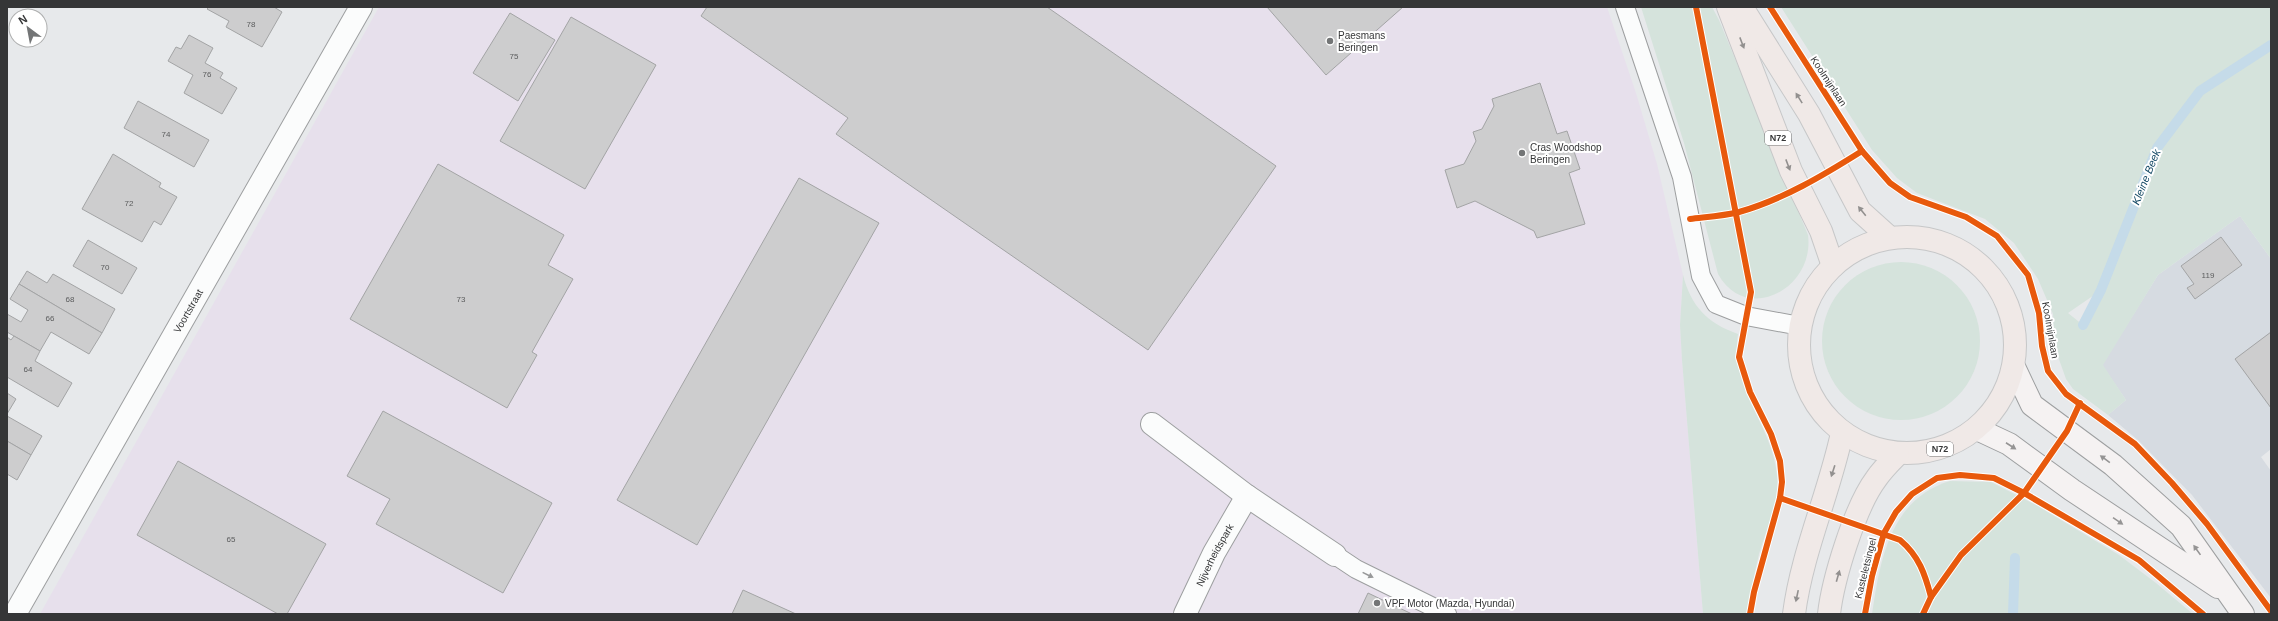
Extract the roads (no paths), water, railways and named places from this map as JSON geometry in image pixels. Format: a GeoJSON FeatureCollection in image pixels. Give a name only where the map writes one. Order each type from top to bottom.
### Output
{"type":"FeatureCollection","features":[{"type":"Feature","properties":{"kind":"main road","name":"N72"},"geometry":{"type":"LineString","coordinates":[[1728,7],[1791,171],[1821,231],[1833,266]]}},
{"type":"Feature","properties":{"kind":"main road"},"geometry":{"type":"LineString","coordinates":[[1742,7],[1809,114],[1860,211],[1890,238]]}},
{"type":"Feature","properties":{"kind":"main road","name":"N72"},"geometry":{"type":"LineString","coordinates":[[1890,238],[1925,238],[1958,249],[1986,270],[2006,298],[2015,332],[2014,366],[2000,401],[1977,429],[1940,449],[1898,454],[1869,447],[1842,433],[1815,404],[1800,366],[1800,326],[1812,293],[1833,266],[1859,248],[1890,238]]}},
{"type":"Feature","properties":{"kind":"main road"},"geometry":{"type":"LineString","coordinates":[[1794,614],[1796,596],[1819,512],[1835,467],[1842,433]]}},
{"type":"Feature","properties":{"kind":"main road"},"geometry":{"type":"LineString","coordinates":[[1829,614],[1831,598],[1853,523],[1875,480],[1898,454]]}},
{"type":"Feature","properties":{"kind":"street","name":"Voortstraat"},"geometry":{"type":"LineString","coordinates":[[15,614],[360,7]]}},
{"type":"Feature","properties":{"kind":"street"},"geometry":{"type":"LineString","coordinates":[[2014,366],[2032,405],[2114,465],[2181,526],[2244,614]]}},
{"type":"Feature","properties":{"kind":"street"},"geometry":{"type":"LineString","coordinates":[[1152,424],[1247,496],[1335,555]]}},
{"type":"Feature","properties":{"kind":"street"},"geometry":{"type":"LineString","coordinates":[[1977,429],[2009,444],[2072,490],[2228,593]]}},
{"type":"Feature","properties":{"kind":"street","name":"Nijverheidspark"},"geometry":{"type":"LineString","coordinates":[[1185,614],[1214,553],[1247,496]]}},
{"type":"Feature","properties":{"kind":"lane"},"geometry":{"type":"LineString","coordinates":[[1625,7],[1682,177],[1701,276],[1708,290],[1716,304],[1746,316],[1800,326]]}},
{"type":"Feature","properties":{"kind":"lane"},"geometry":{"type":"LineString","coordinates":[[1335,555],[1356,569],[1447,614]]}},
{"type":"Feature","properties":{"kind":"waterway","name":"Kleine Beek"},"geometry":{"type":"LineString","coordinates":[[2083,325],[2101,290],[2157,148],[2200,91],[2271,45]]}},
{"type":"Feature","properties":{"kind":"waterway","name":"Kleine Beek"},"geometry":{"type":"LineString","coordinates":[[2013,614],[2015,558]]}},
{"type":"Feature","properties":{"kind":"place","name":"Paesmans Beringen"},"geometry":{"type":"Point","coordinates":[1330,41]}},
{"type":"Feature","properties":{"kind":"place","name":"Cras Woodshop Beringen"},"geometry":{"type":"Point","coordinates":[1522,153]}},
{"type":"Feature","properties":{"kind":"place","name":"VPF Motor (Mazda, Hyundai)"},"geometry":{"type":"Point","coordinates":[1377,603]}}]}
